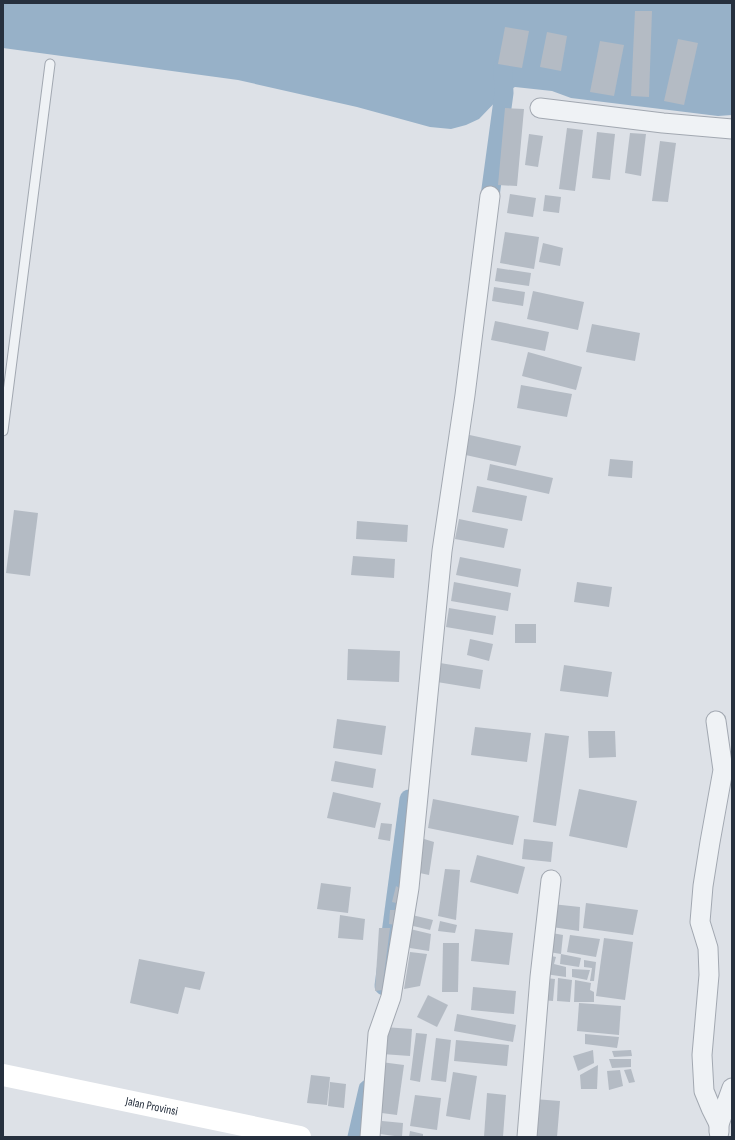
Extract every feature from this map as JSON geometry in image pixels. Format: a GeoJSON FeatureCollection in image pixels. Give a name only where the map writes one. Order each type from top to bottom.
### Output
{"type":"FeatureCollection","features":[{"type":"Feature","properties":{"kind":"main road","name":"Jalan Provinsi"},"geometry":{"type":"LineString","coordinates":[[3,1075],[300,1137]]}},
{"type":"Feature","properties":{"kind":"street"},"geometry":{"type":"LineString","coordinates":[[540,108],[663,123],[732,129]]}},
{"type":"Feature","properties":{"kind":"street"},"geometry":{"type":"LineString","coordinates":[[370,1137],[378,1034],[391,997],[409,888],[442,550],[465,395],[490,196]]}},
{"type":"Feature","properties":{"kind":"street"},"geometry":{"type":"LineString","coordinates":[[716,721],[723,770],[703,886],[700,922],[708,948],[708,975],[702,1055],[704,1091],[719,1131]]}},
{"type":"Feature","properties":{"kind":"street"},"geometry":{"type":"LineString","coordinates":[[526,1137],[540,977],[551,880]]}},
{"type":"Feature","properties":{"kind":"street"},"geometry":{"type":"LineString","coordinates":[[719,1131],[732,1088]]}},
{"type":"Feature","properties":{"kind":"lane"},"geometry":{"type":"LineString","coordinates":[[3,432],[50,64]]}},
{"type":"Feature","properties":{"kind":"water"},"geometry":{"type":"Polygon","coordinates":[[[3,3],[732,3],[732,115],[718,116],[571,98],[552,91],[515,87],[504,93],[479,119],[466,125],[451,129],[430,127],[357,107],[238,80],[3,48],[3,3]]]}},
{"type":"Feature","properties":{"kind":"building"},"geometry":{"type":"Polygon","coordinates":[[[635,11],[652,11],[649,97],[631,96],[635,11]]]}},
{"type":"Feature","properties":{"kind":"building"},"geometry":{"type":"Polygon","coordinates":[[[505,27],[529,31],[522,68],[498,64],[505,27]]]}},
{"type":"Feature","properties":{"kind":"building"},"geometry":{"type":"Polygon","coordinates":[[[547,32],[567,36],[561,71],[540,67],[547,32]]]}},
{"type":"Feature","properties":{"kind":"building"},"geometry":{"type":"Polygon","coordinates":[[[678,39],[698,43],[684,105],[664,101],[678,39]]]}},
{"type":"Feature","properties":{"kind":"building"},"geometry":{"type":"Polygon","coordinates":[[[600,41],[624,45],[614,96],[590,92],[600,41]]]}},
{"type":"Feature","properties":{"kind":"building"},"geometry":{"type":"Polygon","coordinates":[[[505,108],[524,109],[517,186],[498,185],[505,108]]]}},
{"type":"Feature","properties":{"kind":"building"},"geometry":{"type":"Polygon","coordinates":[[[567,128],[583,130],[575,191],[559,189],[567,128]]]}},
{"type":"Feature","properties":{"kind":"building"},"geometry":{"type":"Polygon","coordinates":[[[597,132],[615,134],[610,180],[592,178],[597,132]]]}},
{"type":"Feature","properties":{"kind":"building"},"geometry":{"type":"Polygon","coordinates":[[[630,133],[646,134],[641,176],[625,173],[630,133]]]}},
{"type":"Feature","properties":{"kind":"building"},"geometry":{"type":"Polygon","coordinates":[[[529,134],[543,136],[538,167],[525,165],[529,134]]]}},
{"type":"Feature","properties":{"kind":"building"},"geometry":{"type":"Polygon","coordinates":[[[660,141],[676,143],[668,202],[652,201],[660,141]]]}},
{"type":"Feature","properties":{"kind":"building"},"geometry":{"type":"Polygon","coordinates":[[[510,194],[536,198],[533,217],[507,213],[510,194]]]}},
{"type":"Feature","properties":{"kind":"building"},"geometry":{"type":"Polygon","coordinates":[[[545,195],[561,197],[559,213],[543,211],[545,195]]]}},
{"type":"Feature","properties":{"kind":"building"},"geometry":{"type":"Polygon","coordinates":[[[505,232],[539,237],[534,269],[500,263],[505,232]]]}},
{"type":"Feature","properties":{"kind":"building"},"geometry":{"type":"Polygon","coordinates":[[[543,243],[563,248],[560,266],[539,262],[543,243]]]}},
{"type":"Feature","properties":{"kind":"building"},"geometry":{"type":"Polygon","coordinates":[[[497,268],[531,273],[529,286],[495,281],[497,268]]]}},
{"type":"Feature","properties":{"kind":"building"},"geometry":{"type":"Polygon","coordinates":[[[494,287],[525,292],[523,306],[492,301],[494,287]]]}},
{"type":"Feature","properties":{"kind":"building"},"geometry":{"type":"Polygon","coordinates":[[[533,291],[584,302],[578,330],[527,319],[533,291]]]}},
{"type":"Feature","properties":{"kind":"building"},"geometry":{"type":"Polygon","coordinates":[[[495,321],[549,332],[545,351],[491,340],[495,321]]]}},
{"type":"Feature","properties":{"kind":"building"},"geometry":{"type":"Polygon","coordinates":[[[592,324],[640,333],[635,361],[586,352],[592,324]]]}},
{"type":"Feature","properties":{"kind":"building"},"geometry":{"type":"Polygon","coordinates":[[[528,352],[582,367],[576,390],[522,376],[528,352]]]}},
{"type":"Feature","properties":{"kind":"building"},"geometry":{"type":"Polygon","coordinates":[[[521,385],[572,394],[567,417],[517,408],[521,385]]]}},
{"type":"Feature","properties":{"kind":"building"},"geometry":{"type":"Polygon","coordinates":[[[465,434],[521,446],[516,466],[461,454],[465,434]]]}},
{"type":"Feature","properties":{"kind":"building"},"geometry":{"type":"Polygon","coordinates":[[[610,459],[633,461],[632,478],[608,476],[610,459]]]}},
{"type":"Feature","properties":{"kind":"building"},"geometry":{"type":"Polygon","coordinates":[[[490,464],[553,478],[549,494],[487,480],[490,464]]]}},
{"type":"Feature","properties":{"kind":"building"},"geometry":{"type":"Polygon","coordinates":[[[477,486],[527,496],[522,521],[472,512],[477,486]]]}},
{"type":"Feature","properties":{"kind":"building"},"geometry":{"type":"Polygon","coordinates":[[[14,510],[38,513],[30,576],[6,573],[14,510]]]}},
{"type":"Feature","properties":{"kind":"building"},"geometry":{"type":"Polygon","coordinates":[[[459,519],[508,529],[504,548],[455,539],[459,519]]]}},
{"type":"Feature","properties":{"kind":"building"},"geometry":{"type":"Polygon","coordinates":[[[357,521],[408,525],[407,542],[356,539],[357,521]]]}},
{"type":"Feature","properties":{"kind":"building"},"geometry":{"type":"Polygon","coordinates":[[[353,556],[395,559],[394,578],[351,575],[353,556]]]}},
{"type":"Feature","properties":{"kind":"building"},"geometry":{"type":"Polygon","coordinates":[[[460,557],[521,569],[518,587],[456,575],[460,557]]]}},
{"type":"Feature","properties":{"kind":"building"},"geometry":{"type":"Polygon","coordinates":[[[454,582],[511,593],[508,611],[451,601],[454,582]]]}},
{"type":"Feature","properties":{"kind":"building"},"geometry":{"type":"Polygon","coordinates":[[[577,582],[612,587],[609,607],[574,602],[577,582]]]}},
{"type":"Feature","properties":{"kind":"building"},"geometry":{"type":"Polygon","coordinates":[[[449,608],[496,616],[493,635],[446,627],[449,608]]]}},
{"type":"Feature","properties":{"kind":"building"},"geometry":{"type":"Polygon","coordinates":[[[515,624],[536,624],[536,643],[515,643],[515,624]]]}},
{"type":"Feature","properties":{"kind":"building"},"geometry":{"type":"Polygon","coordinates":[[[470,639],[493,644],[489,661],[467,655],[470,639]]]}},
{"type":"Feature","properties":{"kind":"building"},"geometry":{"type":"Polygon","coordinates":[[[348,649],[400,651],[399,682],[347,680],[348,649]]]}},
{"type":"Feature","properties":{"kind":"building"},"geometry":{"type":"Polygon","coordinates":[[[440,663],[483,670],[480,689],[437,682],[440,663]]]}},
{"type":"Feature","properties":{"kind":"building"},"geometry":{"type":"Polygon","coordinates":[[[564,665],[612,672],[608,697],[560,691],[564,665]]]}},
{"type":"Feature","properties":{"kind":"building"},"geometry":{"type":"Polygon","coordinates":[[[337,719],[386,726],[382,755],[333,748],[337,719]]]}},
{"type":"Feature","properties":{"kind":"building"},"geometry":{"type":"Polygon","coordinates":[[[475,727],[531,733],[527,762],[471,755],[475,727]]]}},
{"type":"Feature","properties":{"kind":"building"},"geometry":{"type":"Polygon","coordinates":[[[588,731],[615,731],[616,757],[589,758],[588,731]]]}},
{"type":"Feature","properties":{"kind":"building"},"geometry":{"type":"Polygon","coordinates":[[[545,733],[569,736],[556,826],[533,822],[545,733]]]}},
{"type":"Feature","properties":{"kind":"building"},"geometry":{"type":"Polygon","coordinates":[[[335,761],[376,769],[373,788],[331,781],[335,761]]]}},
{"type":"Feature","properties":{"kind":"building"},"geometry":{"type":"Polygon","coordinates":[[[579,789],[637,801],[627,848],[569,836],[579,789]]]}},
{"type":"Feature","properties":{"kind":"building"},"geometry":{"type":"Polygon","coordinates":[[[333,792],[381,803],[375,828],[327,818],[333,792]]]}},
{"type":"Feature","properties":{"kind":"building"},"geometry":{"type":"Polygon","coordinates":[[[433,799],[519,816],[513,845],[428,828],[433,799]]]}},
{"type":"Feature","properties":{"kind":"building"},"geometry":{"type":"Polygon","coordinates":[[[381,823],[392,824],[390,841],[378,839],[381,823]]]}},
{"type":"Feature","properties":{"kind":"building"},"geometry":{"type":"Polygon","coordinates":[[[421,838],[434,842],[429,875],[415,872],[421,838]]]}},
{"type":"Feature","properties":{"kind":"building"},"geometry":{"type":"Polygon","coordinates":[[[524,839],[553,842],[551,862],[522,859],[524,839]]]}},
{"type":"Feature","properties":{"kind":"building"},"geometry":{"type":"Polygon","coordinates":[[[477,855],[525,867],[518,894],[470,882],[477,855]]]}},
{"type":"Feature","properties":{"kind":"building"},"geometry":{"type":"Polygon","coordinates":[[[445,869],[460,870],[456,920],[438,916],[445,869]]]}},
{"type":"Feature","properties":{"kind":"building"},"geometry":{"type":"Polygon","coordinates":[[[321,883],[351,887],[348,913],[317,909],[321,883]]]}},
{"type":"Feature","properties":{"kind":"building"},"geometry":{"type":"Polygon","coordinates":[[[396,886],[401,889],[400,904],[392,902],[396,886]]]}},
{"type":"Feature","properties":{"kind":"building"},"geometry":{"type":"Polygon","coordinates":[[[586,903],[638,910],[633,935],[583,928],[586,903]]]}},
{"type":"Feature","properties":{"kind":"building"},"geometry":{"type":"Polygon","coordinates":[[[552,904],[580,907],[579,931],[552,927],[552,904]]]}},
{"type":"Feature","properties":{"kind":"building"},"geometry":{"type":"Polygon","coordinates":[[[390,910],[399,910],[396,925],[389,924],[390,910]]]}},
{"type":"Feature","properties":{"kind":"building"},"geometry":{"type":"Polygon","coordinates":[[[340,915],[365,919],[363,940],[338,938],[340,915]]]}},
{"type":"Feature","properties":{"kind":"building"},"geometry":{"type":"Polygon","coordinates":[[[412,915],[433,920],[430,930],[409,925],[412,915]]]}},
{"type":"Feature","properties":{"kind":"building"},"geometry":{"type":"Polygon","coordinates":[[[440,921],[457,925],[455,933],[438,931],[440,921]]]}},
{"type":"Feature","properties":{"kind":"building"},"geometry":{"type":"Polygon","coordinates":[[[379,928],[390,928],[382,990],[375,991],[379,928]]]}},
{"type":"Feature","properties":{"kind":"building"},"geometry":{"type":"Polygon","coordinates":[[[410,929],[431,934],[429,951],[410,948],[410,929]]]}},
{"type":"Feature","properties":{"kind":"building"},"geometry":{"type":"Polygon","coordinates":[[[475,929],[513,933],[509,965],[471,961],[475,929]]]}},
{"type":"Feature","properties":{"kind":"building"},"geometry":{"type":"Polygon","coordinates":[[[552,933],[563,935],[561,954],[549,952],[552,933]]]}},
{"type":"Feature","properties":{"kind":"building"},"geometry":{"type":"Polygon","coordinates":[[[570,935],[600,939],[596,957],[567,952],[570,935]]]}},
{"type":"Feature","properties":{"kind":"building"},"geometry":{"type":"Polygon","coordinates":[[[604,938],[633,942],[625,1000],[596,996],[604,938]]]}},
{"type":"Feature","properties":{"kind":"building"},"geometry":{"type":"Polygon","coordinates":[[[443,943],[459,943],[458,992],[442,992],[443,943]]]}},
{"type":"Feature","properties":{"kind":"building"},"geometry":{"type":"Polygon","coordinates":[[[410,952],[427,954],[420,986],[404,989],[410,952]]]}},
{"type":"Feature","properties":{"kind":"building"},"geometry":{"type":"Polygon","coordinates":[[[561,954],[581,958],[579,967],[560,964],[561,954]]]}},
{"type":"Feature","properties":{"kind":"building"},"geometry":{"type":"Polygon","coordinates":[[[547,955],[556,957],[554,964],[566,967],[566,977],[545,974],[547,955]]]}},
{"type":"Feature","properties":{"kind":"building"},"geometry":{"type":"Polygon","coordinates":[[[139,959],[205,972],[200,990],[185,987],[178,1014],[130,1003],[139,959]]]}},
{"type":"Feature","properties":{"kind":"building"},"geometry":{"type":"Polygon","coordinates":[[[584,960],[596,962],[594,981],[590,981],[592,968],[584,967],[584,960]]]}},
{"type":"Feature","properties":{"kind":"building"},"geometry":{"type":"Polygon","coordinates":[[[572,969],[590,970],[587,980],[572,977],[572,969]]]}},
{"type":"Feature","properties":{"kind":"building"},"geometry":{"type":"Polygon","coordinates":[[[545,978],[555,979],[553,1001],[542,1000],[545,978]]]}},
{"type":"Feature","properties":{"kind":"building"},"geometry":{"type":"Polygon","coordinates":[[[558,978],[572,980],[570,1002],[557,1001],[558,978]]]}},
{"type":"Feature","properties":{"kind":"building"},"geometry":{"type":"Polygon","coordinates":[[[575,980],[591,983],[590,990],[594,992],[594,1002],[574,1002],[575,980]]]}},
{"type":"Feature","properties":{"kind":"building"},"geometry":{"type":"Polygon","coordinates":[[[473,987],[516,991],[514,1014],[471,1010],[473,987]]]}},
{"type":"Feature","properties":{"kind":"building"},"geometry":{"type":"Polygon","coordinates":[[[428,995],[448,1005],[437,1027],[417,1017],[428,995]]]}},
{"type":"Feature","properties":{"kind":"building"},"geometry":{"type":"Polygon","coordinates":[[[579,1003],[621,1006],[619,1035],[577,1031],[579,1003]]]}},
{"type":"Feature","properties":{"kind":"building"},"geometry":{"type":"Polygon","coordinates":[[[457,1014],[516,1025],[513,1042],[454,1031],[457,1014]]]}},
{"type":"Feature","properties":{"kind":"building"},"geometry":{"type":"Polygon","coordinates":[[[384,1027],[412,1029],[410,1056],[382,1054],[384,1027]]]}},
{"type":"Feature","properties":{"kind":"building"},"geometry":{"type":"Polygon","coordinates":[[[416,1033],[427,1034],[420,1082],[410,1080],[416,1033]]]}},
{"type":"Feature","properties":{"kind":"building"},"geometry":{"type":"Polygon","coordinates":[[[585,1034],[619,1037],[617,1048],[585,1044],[585,1034]]]}},
{"type":"Feature","properties":{"kind":"building"},"geometry":{"type":"Polygon","coordinates":[[[436,1038],[451,1040],[446,1082],[431,1080],[436,1038]]]}},
{"type":"Feature","properties":{"kind":"building"},"geometry":{"type":"Polygon","coordinates":[[[456,1040],[509,1045],[507,1066],[454,1061],[456,1040]]]}},
{"type":"Feature","properties":{"kind":"building"},"geometry":{"type":"Polygon","coordinates":[[[593,1050],[594,1063],[578,1071],[573,1056],[593,1050]]]}},
{"type":"Feature","properties":{"kind":"building"},"geometry":{"type":"Polygon","coordinates":[[[631,1050],[632,1056],[614,1057],[612,1051],[631,1050]]]}},
{"type":"Feature","properties":{"kind":"building"},"geometry":{"type":"Polygon","coordinates":[[[609,1059],[631,1059],[631,1067],[612,1068],[609,1059]]]}},
{"type":"Feature","properties":{"kind":"building"},"geometry":{"type":"Polygon","coordinates":[[[381,1062],[404,1065],[397,1115],[374,1112],[381,1062]]]}},
{"type":"Feature","properties":{"kind":"building"},"geometry":{"type":"Polygon","coordinates":[[[598,1065],[597,1089],[581,1089],[580,1075],[598,1065]]]}},
{"type":"Feature","properties":{"kind":"building"},"geometry":{"type":"Polygon","coordinates":[[[631,1069],[635,1082],[629,1083],[624,1070],[631,1069]]]}},
{"type":"Feature","properties":{"kind":"building"},"geometry":{"type":"Polygon","coordinates":[[[620,1070],[623,1086],[609,1090],[607,1071],[620,1070]]]}},
{"type":"Feature","properties":{"kind":"building"},"geometry":{"type":"Polygon","coordinates":[[[453,1072],[477,1076],[470,1120],[446,1116],[453,1072]]]}},
{"type":"Feature","properties":{"kind":"building"},"geometry":{"type":"Polygon","coordinates":[[[311,1075],[330,1077],[327,1105],[307,1103],[311,1075]]]}},
{"type":"Feature","properties":{"kind":"building"},"geometry":{"type":"Polygon","coordinates":[[[330,1082],[346,1084],[344,1108],[328,1106],[330,1082]]]}},
{"type":"Feature","properties":{"kind":"building"},"geometry":{"type":"Polygon","coordinates":[[[487,1093],[506,1095],[503,1137],[484,1137],[487,1093]]]}},
{"type":"Feature","properties":{"kind":"building"},"geometry":{"type":"Polygon","coordinates":[[[415,1095],[441,1098],[437,1130],[410,1126],[415,1095]]]}},
{"type":"Feature","properties":{"kind":"building"},"geometry":{"type":"Polygon","coordinates":[[[534,1099],[560,1101],[557,1137],[531,1137],[534,1099]]]}},
{"type":"Feature","properties":{"kind":"building"},"geometry":{"type":"Polygon","coordinates":[[[382,1121],[403,1123],[402,1137],[380,1134],[382,1121]]]}},
{"type":"Feature","properties":{"kind":"building"},"geometry":{"type":"Polygon","coordinates":[[[410,1131],[423,1134],[423,1137],[409,1137],[410,1131]]]}},
{"type":"Feature","properties":{"kind":"waterway"},"geometry":{"type":"LineString","coordinates":[[488,211],[504,93],[503,67]]}},
{"type":"Feature","properties":{"kind":"waterway"},"geometry":{"type":"LineString","coordinates":[[384,986],[409,799]]}},
{"type":"Feature","properties":{"kind":"waterway"},"geometry":{"type":"LineString","coordinates":[[357,1137],[368,1089]]}}]}
